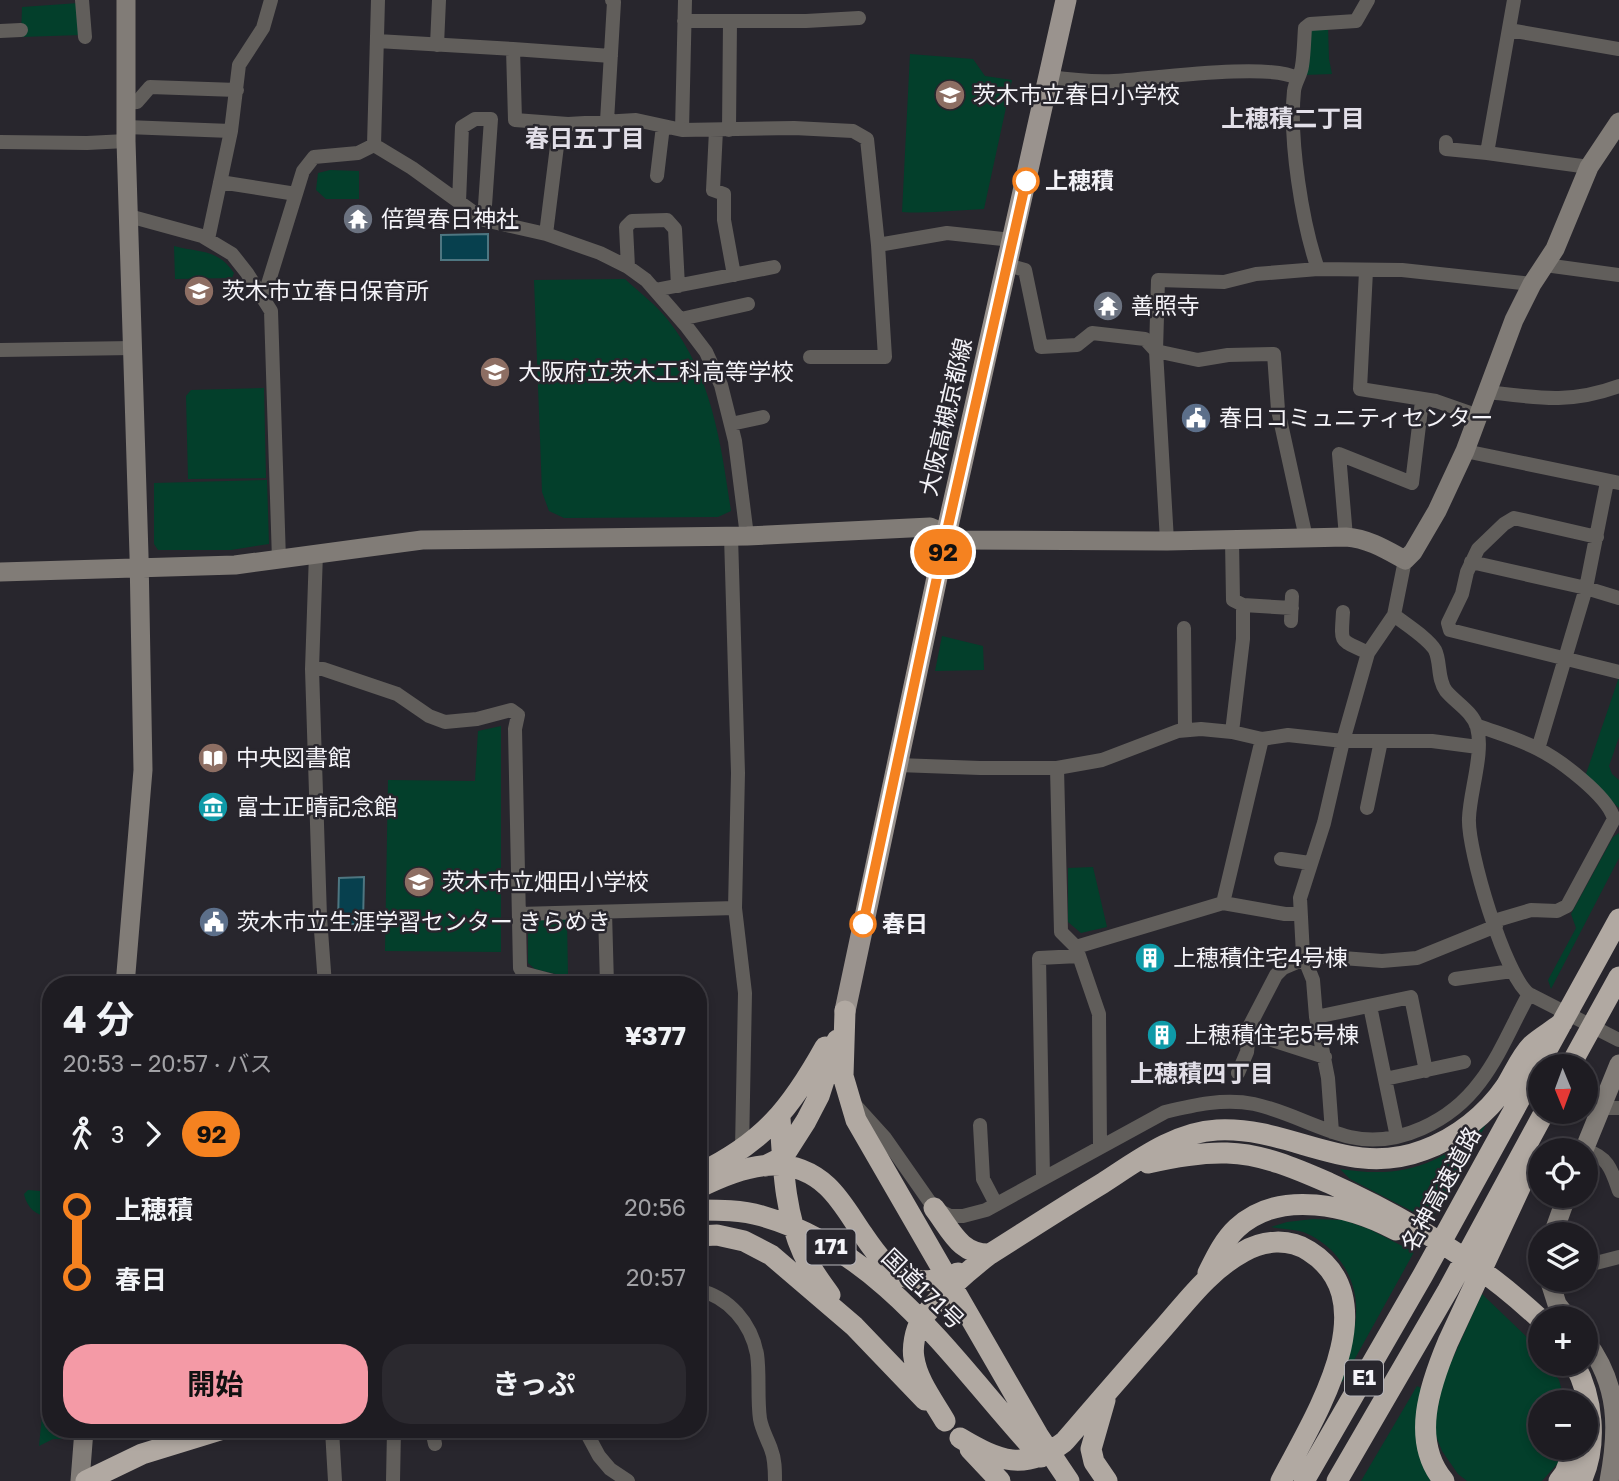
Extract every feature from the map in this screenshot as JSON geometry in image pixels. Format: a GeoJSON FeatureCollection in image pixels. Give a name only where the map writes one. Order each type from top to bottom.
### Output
{"type":"FeatureCollection","features":[{"type":"Feature","properties":{"kind":"highway"},"geometry":{"type":"LineString","coordinates":[[945,1421],[922,1380],[914,1358],[915,1340],[920,1322],[970,1269],[990,1254],[1125,1169],[1173,1141],[1193,1133],[1215,1129],[1264,1133],[1357,1159],[1380,1161],[1424,1150],[1467,1127],[1513,1093],[1531,1046],[1562,1023],[1619,919]]}},
{"type":"Feature","properties":{"kind":"highway"},"geometry":{"type":"LineString","coordinates":[[1579,1054],[1619,977]]}},
{"type":"Feature","properties":{"kind":"highway"},"geometry":{"type":"LineString","coordinates":[[845,1011],[842,1060],[856,1120],[965,1308],[1032,1439],[1061,1474]]}},
{"type":"Feature","properties":{"kind":"highway"},"geometry":{"type":"LineString","coordinates":[[707,1169],[741,1149],[780,1118],[813,1069],[845,1011]]}},
{"type":"Feature","properties":{"kind":"highway"},"geometry":{"type":"LineString","coordinates":[[707,1195],[783,1157],[819,1096],[845,1011]]}},
{"type":"Feature","properties":{"kind":"highway","name":"名神高速道路"},"geometry":{"type":"LineString","coordinates":[[1304,1481],[1453,1220],[1513,1093]]}},
{"type":"Feature","properties":{"kind":"highway"},"geometry":{"type":"LineString","coordinates":[[780,1118],[790,1209],[803,1252],[815,1274],[854,1326]]}},
{"type":"Feature","properties":{"kind":"highway","name":"E1"},"geometry":{"type":"LineString","coordinates":[[1337,1481],[1448,1290],[1486,1239],[1545,1124]]}},
{"type":"Feature","properties":{"kind":"highway"},"geometry":{"type":"LineString","coordinates":[[1125,1169],[1201,1153],[1230,1153],[1285,1165],[1374,1203],[1435,1237],[1500,1282],[1528,1308]]}},
{"type":"Feature","properties":{"kind":"highway"},"geometry":{"type":"LineString","coordinates":[[707,1184],[745,1167],[762,1164],[789,1166],[809,1172],[846,1208],[875,1253],[891,1270],[913,1280],[935,1281],[970,1269]]}},
{"type":"Feature","properties":{"kind":"highway"},"geometry":{"type":"LineString","coordinates":[[1203,1282],[1227,1239],[1239,1226],[1256,1216],[1294,1205],[1337,1207],[1382,1222],[1409,1237],[1487,1288],[1528,1326]]}},
{"type":"Feature","properties":{"kind":"highway"},"geometry":{"type":"LineString","coordinates":[[934,1208],[964,1248],[975,1254],[990,1254]]}},
{"type":"Feature","properties":{"kind":"highway","name":"国道171号"},"geometry":{"type":"LineString","coordinates":[[707,1210],[760,1215],[800,1229],[861,1264],[937,1337],[1032,1439]]}},
{"type":"Feature","properties":{"kind":"highway","name":"171"},"geometry":{"type":"LineString","coordinates":[[707,1236],[744,1241],[771,1255],[854,1326],[1000,1481]]}},
{"type":"Feature","properties":{"kind":"highway"},"geometry":{"type":"LineString","coordinates":[[1444,1481],[1432,1459],[1427,1442],[1427,1403],[1437,1368],[1467,1301],[1486,1239]]}},
{"type":"Feature","properties":{"kind":"highway"},"geometry":{"type":"LineString","coordinates":[[960,1438],[990,1455],[1027,1460],[1048,1454],[1064,1441],[1203,1282],[1244,1251],[1260,1244],[1291,1244],[1307,1249],[1322,1261],[1334,1276],[1342,1294],[1345,1316],[1338,1362],[1281,1481]]}},
{"type":"Feature","properties":{"kind":"highway"},"geometry":{"type":"LineString","coordinates":[[1579,1376],[1591,1414],[1591,1437],[1581,1481]]}},
{"type":"Feature","properties":{"kind":"highway"},"geometry":{"type":"LineString","coordinates":[[1107,1481],[1094,1462],[1091,1449],[1108,1391]]}},
{"type":"Feature","properties":{"kind":"highway"},"geometry":{"type":"LineString","coordinates":[[86,1481],[142,1454],[166,1438]]}},
{"type":"Feature","properties":{"kind":"highway"},"geometry":{"type":"LineString","coordinates":[[142,1454],[194,1438]]}},
{"type":"Feature","properties":{"kind":"highway"},"geometry":{"type":"LineString","coordinates":[[1559,1481],[1570,1460]]}},
{"type":"Feature","properties":{"kind":"main road","name":"大阪高槻京都線"},"geometry":{"type":"LineString","coordinates":[[845,1011],[946,535],[1066,0]]}},
{"type":"Feature","properties":{"kind":"street"},"geometry":{"type":"LineString","coordinates":[[82,0],[85,37]]}},
{"type":"Feature","properties":{"kind":"street"},"geometry":{"type":"LineString","coordinates":[[125,0],[125,103],[143,770],[126,976]]}},
{"type":"Feature","properties":{"kind":"street"},"geometry":{"type":"LineString","coordinates":[[208,239],[231,131],[239,65],[263,28],[271,0]]}},
{"type":"Feature","properties":{"kind":"street"},"geometry":{"type":"LineString","coordinates":[[374,145],[378,0]]}},
{"type":"Feature","properties":{"kind":"street"},"geometry":{"type":"LineString","coordinates":[[437,45],[439,0]]}},
{"type":"Feature","properties":{"kind":"street"},"geometry":{"type":"LineString","coordinates":[[607,121],[612,0]]}},
{"type":"Feature","properties":{"kind":"street"},"geometry":{"type":"LineString","coordinates":[[682,130],[685,0]]}},
{"type":"Feature","properties":{"kind":"street"},"geometry":{"type":"LineString","coordinates":[[1318,269],[1303,204],[1294,145],[1293,93],[1301,70],[1305,28],[1310,24],[1356,21],[1368,0]]}},
{"type":"Feature","properties":{"kind":"street"},"geometry":{"type":"LineString","coordinates":[[1487,153],[1514,0]]}},
{"type":"Feature","properties":{"kind":"street"},"geometry":{"type":"LineString","coordinates":[[684,21],[859,18]]}},
{"type":"Feature","properties":{"kind":"street"},"geometry":{"type":"LineString","coordinates":[[730,22],[722,130],[713,190],[724,194],[724,220],[734,275]]}},
{"type":"Feature","properties":{"kind":"street"},"geometry":{"type":"LineString","coordinates":[[0,31],[21,30]]}},
{"type":"Feature","properties":{"kind":"street"},"geometry":{"type":"LineString","coordinates":[[1509,30],[1619,49]]}},
{"type":"Feature","properties":{"kind":"street"},"geometry":{"type":"LineString","coordinates":[[377,41],[611,57]]}},
{"type":"Feature","properties":{"kind":"street"},"geometry":{"type":"LineString","coordinates":[[513,49],[515,120],[568,124],[636,120],[682,130],[794,128],[853,131],[867,139],[878,245],[885,357],[810,357]]}},
{"type":"Feature","properties":{"kind":"street"},"geometry":{"type":"LineString","coordinates":[[1049,77],[1112,81],[1272,72],[1290,74],[1296,78]]}},
{"type":"Feature","properties":{"kind":"street"},"geometry":{"type":"LineString","coordinates":[[125,103],[137,103],[150,87],[237,90]]}},
{"type":"Feature","properties":{"kind":"street"},"geometry":{"type":"LineString","coordinates":[[459,202],[462,127],[475,119],[491,119],[484,220]]}},
{"type":"Feature","properties":{"kind":"street"},"geometry":{"type":"LineString","coordinates":[[1332,1132],[1325,1058],[1316,1017],[1313,980],[1304,957],[1300,914],[1302,887],[1328,807],[1342,741],[1368,653],[1394,615],[1405,560],[1413,552],[1437,511],[1465,451],[1510,329],[1532,284],[1565,229],[1589,167],[1619,122]]}},
{"type":"Feature","properties":{"kind":"street"},"geometry":{"type":"LineString","coordinates":[[547,234],[559,130],[568,124]]}},
{"type":"Feature","properties":{"kind":"street"},"geometry":{"type":"LineString","coordinates":[[657,176],[663,126]]}},
{"type":"Feature","properties":{"kind":"street"},"geometry":{"type":"LineString","coordinates":[[0,142],[231,131]]}},
{"type":"Feature","properties":{"kind":"street"},"geometry":{"type":"LineString","coordinates":[[1446,142],[1446,149],[1589,167]]}},
{"type":"Feature","properties":{"kind":"street"},"geometry":{"type":"LineString","coordinates":[[264,297],[303,171],[314,157],[358,153],[374,145]]}},
{"type":"Feature","properties":{"kind":"street"},"geometry":{"type":"LineString","coordinates":[[374,145],[412,167],[484,220],[547,234],[600,253],[628,267],[646,280],[681,319],[706,352],[721,386],[731,424],[739,536],[735,908],[745,993],[741,1149]]}},
{"type":"Feature","properties":{"kind":"street"},"geometry":{"type":"LineString","coordinates":[[220,182],[296,194]]}},
{"type":"Feature","properties":{"kind":"street"},"geometry":{"type":"LineString","coordinates":[[129,216],[208,239],[232,254],[264,297],[271,312],[279,560]]}},
{"type":"Feature","properties":{"kind":"street"},"geometry":{"type":"LineString","coordinates":[[628,267],[626,227],[632,221],[667,220],[675,229],[678,286]]}},
{"type":"Feature","properties":{"kind":"street"},"geometry":{"type":"LineString","coordinates":[[878,245],[947,233],[1012,240]]}},
{"type":"Feature","properties":{"kind":"street"},"geometry":{"type":"LineString","coordinates":[[1007,265],[1025,270],[1041,347],[1077,345],[1092,332],[1145,339],[1156,351],[1198,360],[1228,355],[1274,354],[1278,410],[1306,538]]}},
{"type":"Feature","properties":{"kind":"street"},"geometry":{"type":"LineString","coordinates":[[1545,265],[1619,275]]}},
{"type":"Feature","properties":{"kind":"street"},"geometry":{"type":"LineString","coordinates":[[655,290],[775,267]]}},
{"type":"Feature","properties":{"kind":"street"},"geometry":{"type":"LineString","coordinates":[[1167,541],[1156,351],[1158,280],[1224,282],[1256,274],[1318,269],[1402,270],[1532,284]]}},
{"type":"Feature","properties":{"kind":"street"},"geometry":{"type":"LineString","coordinates":[[1366,271],[1360,389],[1422,401],[1436,401],[1479,416]]}},
{"type":"Feature","properties":{"kind":"street"},"geometry":{"type":"LineString","coordinates":[[681,319],[748,304]]}},
{"type":"Feature","properties":{"kind":"street"},"geometry":{"type":"LineString","coordinates":[[0,350],[133,348]]}},
{"type":"Feature","properties":{"kind":"street"},"geometry":{"type":"LineString","coordinates":[[1488,391],[1572,399],[1599,394],[1619,386]]}},
{"type":"Feature","properties":{"kind":"street"},"geometry":{"type":"LineString","coordinates":[[1346,537],[1339,454],[1412,483],[1422,401]]}},
{"type":"Feature","properties":{"kind":"street"},"geometry":{"type":"LineString","coordinates":[[731,424],[762,418]]}},
{"type":"Feature","properties":{"kind":"street"},"geometry":{"type":"LineString","coordinates":[[1465,451],[1613,482],[1586,587],[1538,749]]}},
{"type":"Feature","properties":{"kind":"street"},"geometry":{"type":"LineString","coordinates":[[1597,537],[1514,518],[1509,520],[1482,544],[1471,562],[1462,594],[1448,623],[1450,630],[1619,671]]}},
{"type":"Feature","properties":{"kind":"street"},"geometry":{"type":"LineString","coordinates":[[0,572],[235,565],[422,540],[739,536],[930,527],[961,540],[1362,538],[1405,560]]}},
{"type":"Feature","properties":{"kind":"street"},"geometry":{"type":"LineString","coordinates":[[1232,540],[1233,600],[1243,604],[1292,608]]}},
{"type":"Feature","properties":{"kind":"street"},"geometry":{"type":"LineString","coordinates":[[316,553],[312,669],[324,976]]}},
{"type":"Feature","properties":{"kind":"street"},"geometry":{"type":"LineString","coordinates":[[1471,562],[1586,587],[1619,598]]}},
{"type":"Feature","properties":{"kind":"street"},"geometry":{"type":"LineString","coordinates":[[1232,732],[1243,639],[1243,604]]}},
{"type":"Feature","properties":{"kind":"street"},"geometry":{"type":"LineString","coordinates":[[1342,612],[1342,637],[1346,644],[1368,653]]}},
{"type":"Feature","properties":{"kind":"street"},"geometry":{"type":"LineString","coordinates":[[1394,615],[1434,649],[1444,690],[1472,716],[1476,725],[1478,747],[1469,835],[1512,971],[1521,988],[1529,994],[1619,1040]]}},
{"type":"Feature","properties":{"kind":"street"},"geometry":{"type":"LineString","coordinates":[[1184,628],[1185,730]]}},
{"type":"Feature","properties":{"kind":"street"},"geometry":{"type":"LineString","coordinates":[[312,669],[323,669],[397,694],[429,716],[445,722],[477,719],[511,709],[518,715],[515,729],[520,968],[523,973],[534,976]]}},
{"type":"Feature","properties":{"kind":"street"},"geometry":{"type":"LineString","coordinates":[[1238,1073],[1247,1052],[1250,1025],[1276,975],[1283,968],[1304,957],[1382,961],[1417,958],[1531,910],[1557,911],[1567,906],[1616,821],[1612,811],[1586,784],[1538,749],[1476,725]]}},
{"type":"Feature","properties":{"kind":"street"},"geometry":{"type":"LineString","coordinates":[[898,765],[1057,768],[1102,760],[1185,730],[1232,732],[1262,739],[1288,735],[1342,741],[1432,741],[1478,747]]}},
{"type":"Feature","properties":{"kind":"street"},"geometry":{"type":"LineString","coordinates":[[1223,903],[1262,739]]}},
{"type":"Feature","properties":{"kind":"street"},"geometry":{"type":"LineString","coordinates":[[1367,808],[1381,741]]}},
{"type":"Feature","properties":{"kind":"street"},"geometry":{"type":"LineString","coordinates":[[1057,768],[1061,932],[1078,952],[1099,1014],[1100,1147]]}},
{"type":"Feature","properties":{"kind":"street"},"geometry":{"type":"LineString","coordinates":[[1281,859],[1310,863]]}},
{"type":"Feature","properties":{"kind":"street"},"geometry":{"type":"LineString","coordinates":[[1043,1178],[1037,1109],[1040,958],[1078,952],[1223,903],[1286,915],[1300,914]]}},
{"type":"Feature","properties":{"kind":"street"},"geometry":{"type":"LineString","coordinates":[[519,914],[735,908]]}},
{"type":"Feature","properties":{"kind":"street"},"geometry":{"type":"LineString","coordinates":[[605,912],[607,976]]}},
{"type":"Feature","properties":{"kind":"street"},"geometry":{"type":"LineString","coordinates":[[1455,979],[1512,971]]}},
{"type":"Feature","properties":{"kind":"street"},"geometry":{"type":"LineString","coordinates":[[847,1090],[855,1104],[885,1138],[934,1208],[950,1216],[963,1216],[996,1205],[1165,1112],[1194,1105],[1223,1102],[1253,1104],[1352,1138],[1373,1140],[1397,1137],[1430,1125],[1457,1107],[1480,1082],[1529,994]]}},
{"type":"Feature","properties":{"kind":"street"},"geometry":{"type":"LineString","coordinates":[[1316,1017],[1411,997],[1426,1071]]}},
{"type":"Feature","properties":{"kind":"street"},"geometry":{"type":"LineString","coordinates":[[1370,1006],[1397,1137]]}},
{"type":"Feature","properties":{"kind":"street"},"geometry":{"type":"LineString","coordinates":[[1272,1040],[1325,1058]]}},
{"type":"Feature","properties":{"kind":"street"},"geometry":{"type":"LineString","coordinates":[[1385,1079],[1464,1062]]}},
{"type":"Feature","properties":{"kind":"street"},"geometry":{"type":"LineString","coordinates":[[1593,1138],[1610,1108],[1619,1064]]}},
{"type":"Feature","properties":{"kind":"street"},"geometry":{"type":"LineString","coordinates":[[980,1125],[983,1179],[996,1205]]}},
{"type":"Feature","properties":{"kind":"street"},"geometry":{"type":"LineString","coordinates":[[1598,1155],[1611,1168],[1619,1191]]}},
{"type":"Feature","properties":{"kind":"street"},"geometry":{"type":"LineString","coordinates":[[1598,1262],[1619,1257]]}},
{"type":"Feature","properties":{"kind":"street"},"geometry":{"type":"LineString","coordinates":[[707,1293],[730,1305],[746,1323],[752,1338],[757,1354],[759,1413],[774,1461],[775,1481]]}},
{"type":"Feature","properties":{"kind":"street"},"geometry":{"type":"LineString","coordinates":[[1598,1357],[1614,1375],[1617,1405],[1619,1429],[1609,1481]]}},
{"type":"Feature","properties":{"kind":"street"},"geometry":{"type":"LineString","coordinates":[[80,1481],[83,1438]]}},
{"type":"Feature","properties":{"kind":"street"},"geometry":{"type":"LineString","coordinates":[[332,1438],[335,1481]]}},
{"type":"Feature","properties":{"kind":"street"},"geometry":{"type":"LineString","coordinates":[[393,1481],[394,1438]]}},
{"type":"Feature","properties":{"kind":"street"},"geometry":{"type":"LineString","coordinates":[[590,1438],[605,1463],[628,1481]]}},
{"type":"Feature","properties":{"kind":"green space"},"geometry":{"type":"Polygon","coordinates":[[[79,3],[81,35],[21,37],[22,7],[79,3]]]}},
{"type":"Feature","properties":{"kind":"green space"},"geometry":{"type":"Polygon","coordinates":[[[1328,27],[1332,74],[1304,75],[1309,29],[1328,27]]]}},
{"type":"Feature","properties":{"kind":"green space"},"geometry":{"type":"Polygon","coordinates":[[[910,54],[973,59],[985,76],[1012,80],[984,209],[902,212],[910,54]]]}},
{"type":"Feature","properties":{"kind":"green space"},"geometry":{"type":"Polygon","coordinates":[[[330,170],[359,171],[359,199],[326,199],[316,190],[318,173],[330,170]]]}},
{"type":"Feature","properties":{"kind":"green space"},"geometry":{"type":"Polygon","coordinates":[[[174,246],[214,255],[228,265],[234,273],[232,278],[175,279],[174,246]]]}},
{"type":"Feature","properties":{"kind":"green space"},"geometry":{"type":"Polygon","coordinates":[[[625,279],[668,320],[683,341],[705,387],[718,436],[731,511],[718,517],[564,518],[549,511],[542,492],[534,280],[625,279]]]}},
{"type":"Feature","properties":{"kind":"green space"},"geometry":{"type":"Polygon","coordinates":[[[264,388],[266,478],[188,479],[186,396],[191,390],[264,388]]]}},
{"type":"Feature","properties":{"kind":"green space"},"geometry":{"type":"Polygon","coordinates":[[[267,480],[269,544],[231,550],[158,550],[154,544],[154,483],[267,480]]]}},
{"type":"Feature","properties":{"kind":"green space"},"geometry":{"type":"Polygon","coordinates":[[[942,636],[983,646],[984,670],[935,671],[942,636]]]}},
{"type":"Feature","properties":{"kind":"green space"},"geometry":{"type":"Polygon","coordinates":[[[1619,677],[1619,737],[1609,766],[1612,774],[1619,780],[1619,808],[1585,777],[1619,677]]]}},
{"type":"Feature","properties":{"kind":"green space"},"geometry":{"type":"Polygon","coordinates":[[[501,726],[501,952],[385,951],[388,780],[475,781],[478,731],[501,726]]]}},
{"type":"Feature","properties":{"kind":"green space"},"geometry":{"type":"Polygon","coordinates":[[[1619,833],[1619,858],[1551,989],[1548,980],[1576,928],[1571,914],[1613,837],[1619,833]]]}},
{"type":"Feature","properties":{"kind":"green space"},"geometry":{"type":"Polygon","coordinates":[[[1093,867],[1107,927],[1081,933],[1068,922],[1068,868],[1093,867]]]}},
{"type":"Feature","properties":{"kind":"green space"},"geometry":{"type":"Polygon","coordinates":[[[537,919],[567,919],[568,976],[535,969],[528,963],[528,926],[537,919]]]}},
{"type":"Feature","properties":{"kind":"green space"},"geometry":{"type":"Polygon","coordinates":[[[1486,1125],[1431,1221],[1350,1179],[1340,1169],[1383,1172],[1419,1166],[1452,1150],[1486,1125]]]}},
{"type":"Feature","properties":{"kind":"green space"},"geometry":{"type":"Polygon","coordinates":[[[28,1190],[42,1191],[42,1215],[30,1207],[24,1194],[28,1190]]]}},
{"type":"Feature","properties":{"kind":"green space"},"geometry":{"type":"Polygon","coordinates":[[[1313,1219],[1343,1220],[1369,1229],[1414,1252],[1342,1382],[1337,1378],[1350,1346],[1356,1314],[1352,1283],[1334,1253],[1320,1241],[1303,1232],[1271,1227],[1313,1219]]]}},
{"type":"Feature","properties":{"kind":"green space"},"geometry":{"type":"Polygon","coordinates":[[[1482,1294],[1528,1338],[1528,1376],[1556,1376],[1559,1380],[1562,1390],[1528,1390],[1528,1460],[1560,1460],[1559,1462],[1542,1481],[1467,1481],[1458,1474],[1442,1451],[1434,1431],[1442,1382],[1482,1294]]]}},
{"type":"Feature","properties":{"kind":"green space"},"geometry":{"type":"Polygon","coordinates":[[[1417,1386],[1421,1388],[1417,1424],[1418,1448],[1431,1481],[1361,1481],[1417,1386]]]}},
{"type":"Feature","properties":{"kind":"green space"},"geometry":{"type":"Polygon","coordinates":[[[42,1416],[42,1438],[63,1438],[53,1439],[39,1446],[42,1416]]]}},
{"type":"Feature","properties":{"kind":"water"},"geometry":{"type":"Polygon","coordinates":[[[488,234],[488,260],[441,260],[441,235],[488,234]]]}},
{"type":"Feature","properties":{"kind":"water"},"geometry":{"type":"Polygon","coordinates":[[[364,877],[363,924],[338,924],[339,878],[364,877]]]}},
{"type":"Feature","properties":{"kind":"bus line","name":"92"},"geometry":{"type":"LineString","coordinates":[[863,924],[946,535],[1026,181]]}},
{"type":"Feature","properties":{"kind":"place","name":"茨木市立春日小学校"},"geometry":{"type":"Point","coordinates":[950,95]}},
{"type":"Feature","properties":{"kind":"place","name":"上穂積"},"geometry":{"type":"Point","coordinates":[1026,181]}},
{"type":"Feature","properties":{"kind":"place","name":"倍賀春日神社"},"geometry":{"type":"Point","coordinates":[358,219]}},
{"type":"Feature","properties":{"kind":"place","name":"茨木市立春日保育所"},"geometry":{"type":"Point","coordinates":[199,291]}},
{"type":"Feature","properties":{"kind":"place","name":"善照寺"},"geometry":{"type":"Point","coordinates":[1108,306]}},
{"type":"Feature","properties":{"kind":"place","name":"大阪府立茨木工科高等学校"},"geometry":{"type":"Point","coordinates":[495,372]}},
{"type":"Feature","properties":{"kind":"place","name":"春日コミュニティセンター"},"geometry":{"type":"Point","coordinates":[1196,418]}},
{"type":"Feature","properties":{"kind":"place","name":"中央図書館"},"geometry":{"type":"Point","coordinates":[213,758]}},
{"type":"Feature","properties":{"kind":"place","name":"富士正晴記念館"},"geometry":{"type":"Point","coordinates":[213,807]}},
{"type":"Feature","properties":{"kind":"place","name":"茨木市立畑田小学校"},"geometry":{"type":"Point","coordinates":[419,882]}},
{"type":"Feature","properties":{"kind":"place","name":"茨木市立生涯学習センター きらめき"},"geometry":{"type":"Point","coordinates":[214,922]}},
{"type":"Feature","properties":{"kind":"place","name":"春日"},"geometry":{"type":"Point","coordinates":[863,924]}},
{"type":"Feature","properties":{"kind":"place","name":"上穂積住宅4号棟"},"geometry":{"type":"Point","coordinates":[1150,958]}},
{"type":"Feature","properties":{"kind":"place","name":"上穂積住宅5号棟"},"geometry":{"type":"Point","coordinates":[1162,1035]}},
{"type":"Feature","properties":{"kind":"district","name":"上穂積二丁目"},"geometry":{"type":"Point","coordinates":[1293,119]}},
{"type":"Feature","properties":{"kind":"district","name":"春日五丁目"},"geometry":{"type":"Point","coordinates":[585,139]}},
{"type":"Feature","properties":{"kind":"district","name":"上穂積四丁目"},"geometry":{"type":"Point","coordinates":[1202,1074]}}]}
